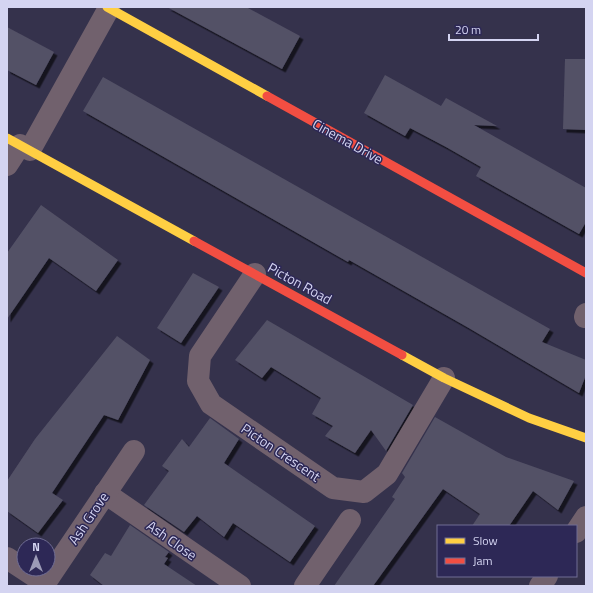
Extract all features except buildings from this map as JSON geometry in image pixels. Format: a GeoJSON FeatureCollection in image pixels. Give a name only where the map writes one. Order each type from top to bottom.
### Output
{"type":"FeatureCollection","features":[{"type":"Feature","properties":{"kind":"main road","name":"Cinema Drive"},"geometry":{"type":"LineString","coordinates":[[109,7],[586,273]]}},
{"type":"Feature","properties":{"kind":"main road","name":"Picton Road"},"geometry":{"type":"LineString","coordinates":[[19,144],[444,378],[529,418],[586,438]]}},
{"type":"Feature","properties":{"kind":"street","name":"Cinema Drive"},"geometry":{"type":"LineString","coordinates":[[7,165],[19,144],[109,7]]}},
{"type":"Feature","properties":{"kind":"street","name":"Picton Crescent"},"geometry":{"type":"LineString","coordinates":[[255,274],[200,356],[198,381],[211,404],[333,488],[364,492],[387,474],[444,378]]}},
{"type":"Feature","properties":{"kind":"street","name":"Ash Grove"},"geometry":{"type":"LineString","coordinates":[[44,584],[134,451]]}},
{"type":"Feature","properties":{"kind":"street","name":"Ash Close"},"geometry":{"type":"LineString","coordinates":[[105,493],[240,586]]}},
{"type":"Feature","properties":{"kind":"street"},"geometry":{"type":"LineString","coordinates":[[577,530],[586,517]]}},
{"type":"Feature","properties":{"kind":"street"},"geometry":{"type":"LineString","coordinates":[[305,586],[350,520]]}},
{"type":"Feature","properties":{"kind":"street"},"geometry":{"type":"LineString","coordinates":[[7,558],[44,584]]}},
{"type":"Feature","properties":{"kind":"street"},"geometry":{"type":"LineString","coordinates":[[540,586],[546,577]]}},
{"type":"Feature","properties":{"kind":"traffic: slow"},"geometry":{"type":"LineString","coordinates":[[107,7],[267,96]]}},
{"type":"Feature","properties":{"kind":"traffic: slow"},"geometry":{"type":"LineString","coordinates":[[7,138],[194,241]]}},
{"type":"Feature","properties":{"kind":"traffic: slow"},"geometry":{"type":"LineString","coordinates":[[402,355],[444,378],[529,418],[586,438]]}},
{"type":"Feature","properties":{"kind":"traffic: jam"},"geometry":{"type":"LineString","coordinates":[[267,96],[586,273]]}},
{"type":"Feature","properties":{"kind":"traffic: jam"},"geometry":{"type":"LineString","coordinates":[[194,241],[402,355]]}}]}
